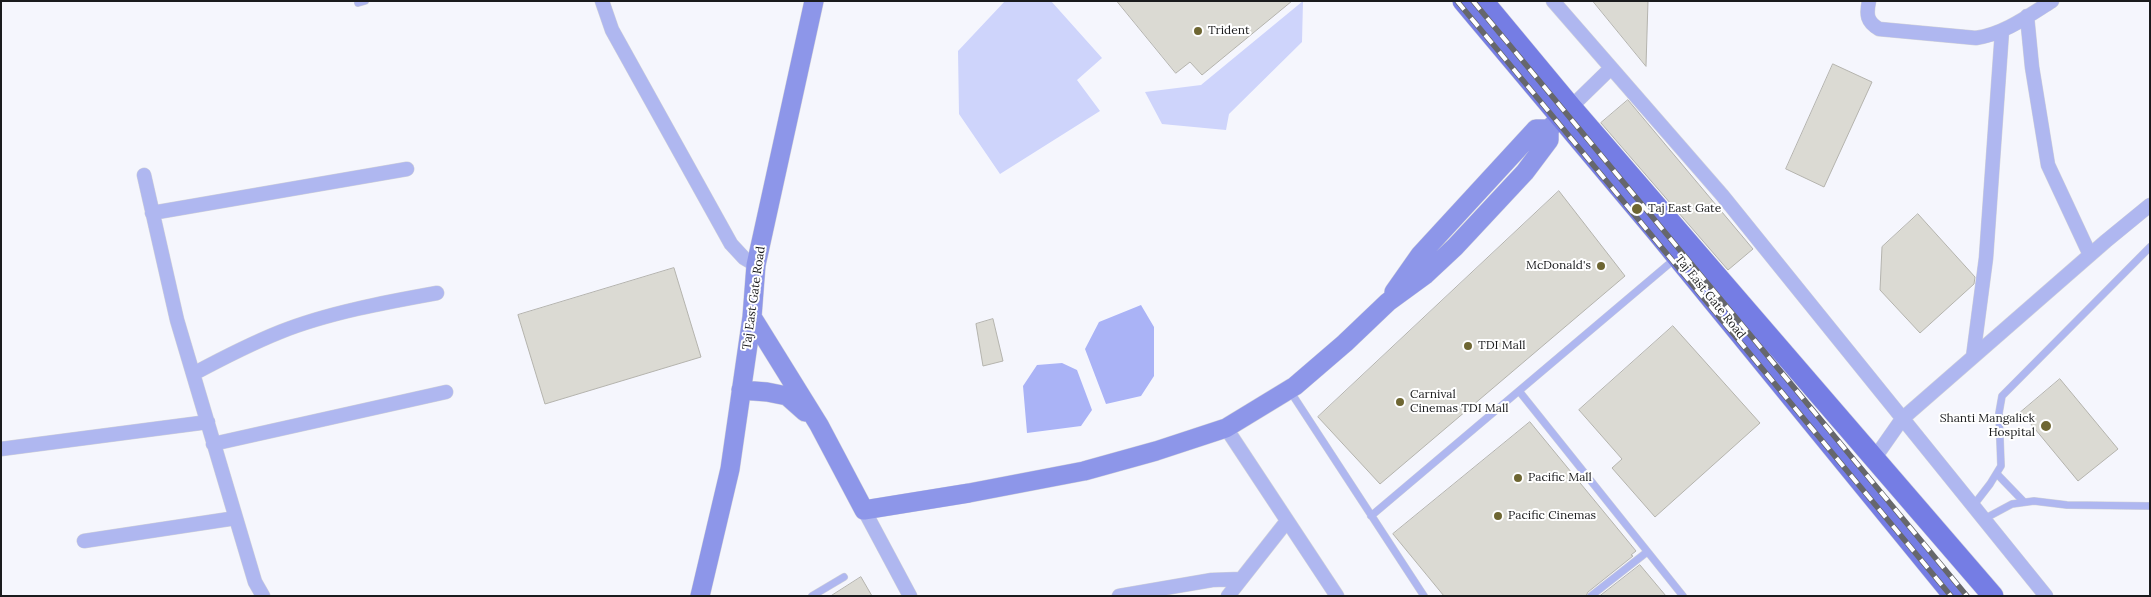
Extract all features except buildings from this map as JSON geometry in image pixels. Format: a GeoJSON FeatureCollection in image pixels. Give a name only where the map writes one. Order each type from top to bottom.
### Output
{"type":"FeatureCollection","features":[{"type":"Feature","properties":{"kind":"main road","name":"Taj East Gate Road"},"geometry":{"type":"LineString","coordinates":[[700,596],[730,470],[752,317],[756,265],[814,1]]}},
{"type":"Feature","properties":{"kind":"main road","name":"Taj East Gate Road"},"geometry":{"type":"LineString","coordinates":[[1462,1],[1677,257],[1954,596]]}},
{"type":"Feature","properties":{"kind":"main road"},"geometry":{"type":"LineString","coordinates":[[1484,1],[1560,118],[1874,458],[1993,596]]}},
{"type":"Feature","properties":{"kind":"main road"},"geometry":{"type":"LineString","coordinates":[[752,317],[819,425],[864,510],[969,493],[1084,470],[1156,451],[1226,428],[1289,390],[1345,343],[1388,302],[1425,275],[1478,223],[1525,172],[1549,140],[1560,118]]}},
{"type":"Feature","properties":{"kind":"main road"},"geometry":{"type":"LineString","coordinates":[[741,390],[786,396],[819,425]]}},
{"type":"Feature","properties":{"kind":"street"},"geometry":{"type":"LineString","coordinates":[[602,1],[612,30],[731,244],[744,258],[756,265]]}},
{"type":"Feature","properties":{"kind":"street"},"geometry":{"type":"LineString","coordinates":[[1553,1],[1722,195],[2046,596]]}},
{"type":"Feature","properties":{"kind":"street"},"geometry":{"type":"LineString","coordinates":[[1869,1],[1866,16],[1871,25],[1879,29],[1976,38],[1990,36],[2002,31],[2052,1]]}},
{"type":"Feature","properties":{"kind":"street"},"geometry":{"type":"LineString","coordinates":[[2028,16],[2032,67],[2048,165],[2090,255]]}},
{"type":"Feature","properties":{"kind":"street"},"geometry":{"type":"LineString","coordinates":[[1973,357],[1986,258],[2002,31]]}},
{"type":"Feature","properties":{"kind":"street"},"geometry":{"type":"LineString","coordinates":[[1560,118],[1611,68]]}},
{"type":"Feature","properties":{"kind":"street"},"geometry":{"type":"LineString","coordinates":[[152,213],[407,169]]}},
{"type":"Feature","properties":{"kind":"street"},"geometry":{"type":"LineString","coordinates":[[144,175],[177,320],[255,582],[263,596]]}},
{"type":"Feature","properties":{"kind":"street"},"geometry":{"type":"LineString","coordinates":[[1874,458],[1902,419],[2090,255],[2150,206]]}},
{"type":"Feature","properties":{"kind":"street"},"geometry":{"type":"LineString","coordinates":[[193,374],[241,348],[282,331],[342,313],[437,293]]}},
{"type":"Feature","properties":{"kind":"street"},"geometry":{"type":"LineString","coordinates":[[213,444],[446,392]]}},
{"type":"Feature","properties":{"kind":"street"},"geometry":{"type":"LineString","coordinates":[[1,449],[208,422]]}},
{"type":"Feature","properties":{"kind":"street"},"geometry":{"type":"LineString","coordinates":[[1226,428],[1337,596]]}},
{"type":"Feature","properties":{"kind":"street"},"geometry":{"type":"LineString","coordinates":[[864,510],[910,596]]}},
{"type":"Feature","properties":{"kind":"street"},"geometry":{"type":"LineString","coordinates":[[84,541],[236,518]]}},
{"type":"Feature","properties":{"kind":"street"},"geometry":{"type":"LineString","coordinates":[[1228,596],[1287,521]]}},
{"type":"Feature","properties":{"kind":"street"},"geometry":{"type":"LineString","coordinates":[[1118,596],[1212,580],[1241,578]]}},
{"type":"Feature","properties":{"kind":"lane"},"geometry":{"type":"LineString","coordinates":[[1973,506],[2001,466],[1999,413],[2002,396],[2150,247]]}},
{"type":"Feature","properties":{"kind":"lane"},"geometry":{"type":"LineString","coordinates":[[1371,516],[1677,257]]}},
{"type":"Feature","properties":{"kind":"lane"},"geometry":{"type":"LineString","coordinates":[[1289,390],[1424,596]]}},
{"type":"Feature","properties":{"kind":"lane"},"geometry":{"type":"LineString","coordinates":[[1519,391],[1683,596]]}},
{"type":"Feature","properties":{"kind":"lane"},"geometry":{"type":"LineString","coordinates":[[1997,474],[2024,502]]}},
{"type":"Feature","properties":{"kind":"lane"},"geometry":{"type":"LineString","coordinates":[[1984,519],[2012,504],[2024,502],[2150,506]]}},
{"type":"Feature","properties":{"kind":"lane"},"geometry":{"type":"LineString","coordinates":[[1590,596],[1647,552]]}},
{"type":"Feature","properties":{"kind":"lane"},"geometry":{"type":"LineString","coordinates":[[812,596],[844,577]]}},
{"type":"Feature","properties":{"kind":"shaded area"},"geometry":{"type":"Polygon","coordinates":[[[1005,1],[1051,1],[1102,58],[1077,80],[1100,111],[1000,174],[959,114],[958,51],[1005,1]]]}},
{"type":"Feature","properties":{"kind":"shaded area"},"geometry":{"type":"Polygon","coordinates":[[[1303,1],[1302,42],[1229,114],[1226,130],[1162,124],[1145,92],[1201,85],[1303,1]]]}},
{"type":"Feature","properties":{"kind":"water"},"geometry":{"type":"Polygon","coordinates":[[[1141,305],[1154,327],[1154,376],[1141,396],[1106,404],[1085,349],[1099,322],[1141,305]]]}},
{"type":"Feature","properties":{"kind":"water"},"geometry":{"type":"Polygon","coordinates":[[[1062,363],[1077,370],[1092,410],[1081,426],[1027,433],[1023,386],[1037,365],[1062,363]]]}},
{"type":"Feature","properties":{"kind":"railway"},"geometry":{"type":"LineString","coordinates":[[1457,1],[1951,596]]}},
{"type":"Feature","properties":{"kind":"railway"},"geometry":{"type":"LineString","coordinates":[[1473,1],[1967,596]]}},
{"type":"Feature","properties":{"kind":"place","name":"Trident"},"geometry":{"type":"Point","coordinates":[1198,31]}},
{"type":"Feature","properties":{"kind":"place","name":"Taj East Gate"},"geometry":{"type":"Point","coordinates":[1637,209]}},
{"type":"Feature","properties":{"kind":"place","name":"McDonald's"},"geometry":{"type":"Point","coordinates":[1601,266]}},
{"type":"Feature","properties":{"kind":"place","name":"TDI Mall"},"geometry":{"type":"Point","coordinates":[1468,346]}},
{"type":"Feature","properties":{"kind":"place","name":"Carnival Cinemas TDI Mall"},"geometry":{"type":"Point","coordinates":[1400,402]}},
{"type":"Feature","properties":{"kind":"place","name":"Shanti Mangalick Hospital"},"geometry":{"type":"Point","coordinates":[2046,426]}},
{"type":"Feature","properties":{"kind":"place","name":"Pacific Mall"},"geometry":{"type":"Point","coordinates":[1518,478]}},
{"type":"Feature","properties":{"kind":"place","name":"Pacific Cinemas"},"geometry":{"type":"Point","coordinates":[1498,516]}}]}
